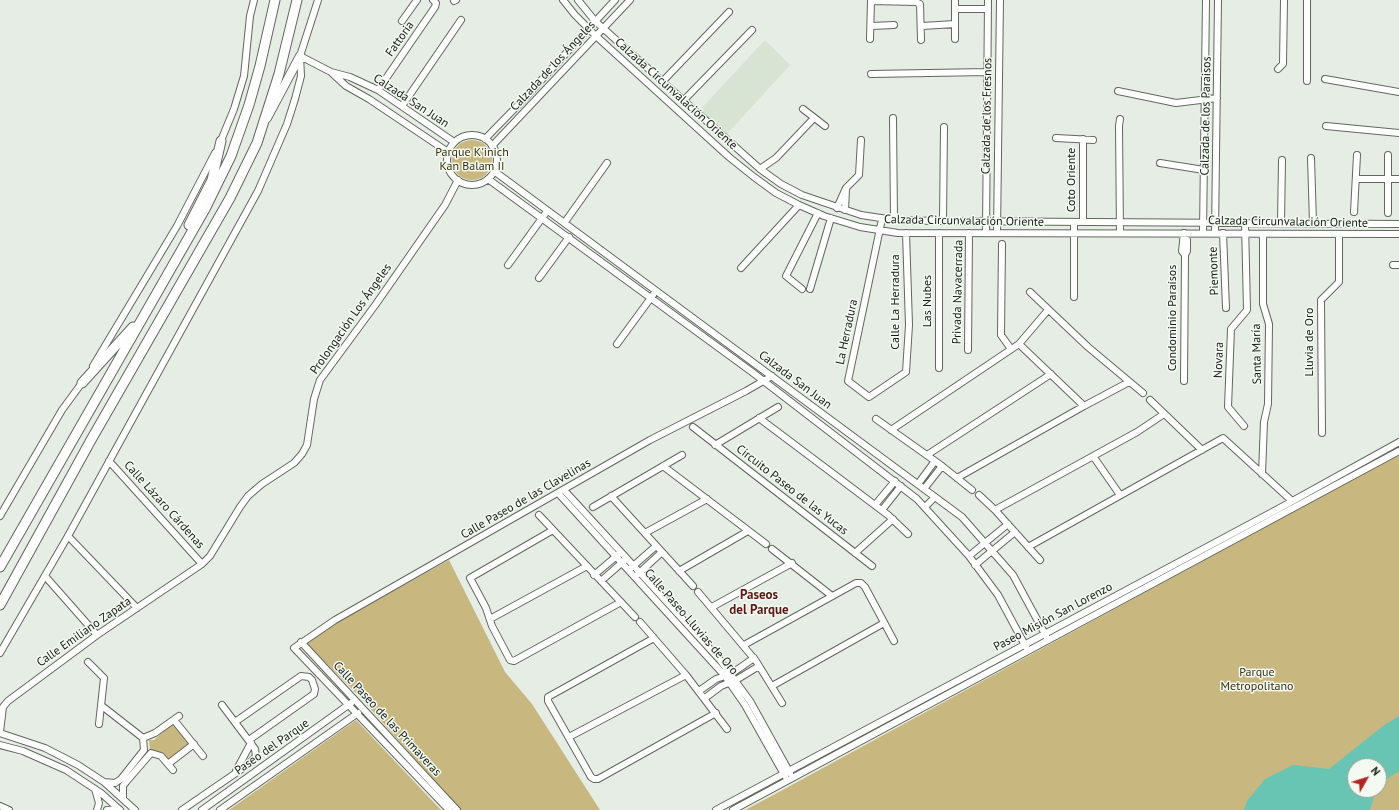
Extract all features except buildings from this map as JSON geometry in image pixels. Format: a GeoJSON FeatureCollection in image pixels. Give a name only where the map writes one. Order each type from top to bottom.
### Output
{"type":"FeatureCollection","features":[{"type":"Feature","properties":{"kind":"highway"},"geometry":{"type":"LineString","coordinates":[[0,567],[205,209],[231,156],[249,105],[260,66],[275,0]]}},
{"type":"Feature","properties":{"kind":"highway"},"geometry":{"type":"LineString","coordinates":[[0,605],[91,440],[230,198],[257,143],[279,74],[297,0]]}},
{"type":"Feature","properties":{"kind":"highway"},"geometry":{"type":"LineString","coordinates":[[164,280],[169,261],[212,180],[221,141]]}},
{"type":"Feature","properties":{"kind":"highway"},"geometry":{"type":"LineString","coordinates":[[82,383],[143,317]]}},
{"type":"Feature","properties":{"kind":"main road"},"geometry":{"type":"LineString","coordinates":[[263,125],[278,101],[300,56]]}},
{"type":"Feature","properties":{"kind":"street"},"geometry":{"type":"LineString","coordinates":[[0,516],[62,410],[109,343],[177,226],[221,141],[234,110],[244,76],[250,16],[254,0]]}},
{"type":"Feature","properties":{"kind":"street"},"geometry":{"type":"LineString","coordinates":[[0,653],[68,536],[258,191],[287,124],[295,99],[301,76],[300,56],[318,0]]}},
{"type":"Feature","properties":{"kind":"street","name":"Fattoria"},"geometry":{"type":"LineString","coordinates":[[402,21],[417,0]]}},
{"type":"Feature","properties":{"kind":"street","name":"Fattoria"},"geometry":{"type":"LineString","coordinates":[[378,90],[435,7],[436,3],[433,0]]}},
{"type":"Feature","properties":{"kind":"street","name":"Calzada Circunvalación Oriente"},"geometry":{"type":"LineString","coordinates":[[563,0],[588,29],[754,178],[776,193],[799,205],[831,218],[880,231],[906,233],[1396,234]]}},
{"type":"Feature","properties":{"kind":"street","name":"Calzada Circunvalación Oriente"},"geometry":{"type":"LineString","coordinates":[[578,0],[603,28],[766,174],[802,195],[836,208],[882,219],[943,222],[1304,222],[1396,224]]}},
{"type":"Feature","properties":{"kind":"street","name":"Calzada de los Ángeles"},"geometry":{"type":"LineString","coordinates":[[485,139],[615,0]]}},
{"type":"Feature","properties":{"kind":"street","name":"Calzada de los Ángeles"},"geometry":{"type":"LineString","coordinates":[[492,146],[630,0]]}},
{"type":"Feature","properties":{"kind":"street"},"geometry":{"type":"LineString","coordinates":[[955,0],[955,39]]}},
{"type":"Feature","properties":{"kind":"street","name":"Calzada de los Fresnos"},"geometry":{"type":"LineString","coordinates":[[986,233],[988,0]]}},
{"type":"Feature","properties":{"kind":"street","name":"Calzada de los Fresnos"},"geometry":{"type":"LineString","coordinates":[[997,233],[1000,0]]}},
{"type":"Feature","properties":{"kind":"street","name":"Calzada de los Paraisos"},"geometry":{"type":"LineString","coordinates":[[1203,233],[1206,0]]}},
{"type":"Feature","properties":{"kind":"street","name":"Calzada de los Paraisos"},"geometry":{"type":"LineString","coordinates":[[1216,233],[1218,0]]}},
{"type":"Feature","properties":{"kind":"street"},"geometry":{"type":"LineString","coordinates":[[1278,68],[1283,64],[1284,0]]}},
{"type":"Feature","properties":{"kind":"street"},"geometry":{"type":"LineString","coordinates":[[1307,0],[1307,81]]}},
{"type":"Feature","properties":{"kind":"street"},"geometry":{"type":"LineString","coordinates":[[870,39],[871,1],[916,2],[920,4],[922,9],[922,40]]}},
{"type":"Feature","properties":{"kind":"street"},"geometry":{"type":"LineString","coordinates":[[955,9],[988,8]]}},
{"type":"Feature","properties":{"kind":"street"},"geometry":{"type":"LineString","coordinates":[[662,82],[729,12]]}},
{"type":"Feature","properties":{"kind":"street"},"geometry":{"type":"LineString","coordinates":[[402,106],[461,20]]}},
{"type":"Feature","properties":{"kind":"street"},"geometry":{"type":"LineString","coordinates":[[922,26],[955,24]]}},
{"type":"Feature","properties":{"kind":"street"},"geometry":{"type":"LineString","coordinates":[[871,26],[894,25]]}},
{"type":"Feature","properties":{"kind":"street"},"geometry":{"type":"LineString","coordinates":[[684,101],[752,30]]}},
{"type":"Feature","properties":{"kind":"street","name":"Calzada San Juan"},"geometry":{"type":"LineString","coordinates":[[300,56],[331,72],[350,77],[378,90],[454,142]]}},
{"type":"Feature","properties":{"kind":"street"},"geometry":{"type":"LineString","coordinates":[[988,56],[999,57]]}},
{"type":"Feature","properties":{"kind":"street","name":"Calzada San Juan"},"geometry":{"type":"LineString","coordinates":[[331,72],[346,86],[365,96],[448,152]]}},
{"type":"Feature","properties":{"kind":"street"},"geometry":{"type":"LineString","coordinates":[[872,74],[988,72]]}},
{"type":"Feature","properties":{"kind":"street"},"geometry":{"type":"LineString","coordinates":[[1325,79],[1399,92]]}},
{"type":"Feature","properties":{"kind":"street"},"geometry":{"type":"LineString","coordinates":[[1118,91],[1176,103],[1217,98]]}},
{"type":"Feature","properties":{"kind":"street"},"geometry":{"type":"LineString","coordinates":[[803,109],[825,126]]}},
{"type":"Feature","properties":{"kind":"street"},"geometry":{"type":"LineString","coordinates":[[766,174],[776,158],[814,118]]}},
{"type":"Feature","properties":{"kind":"street"},"geometry":{"type":"LineString","coordinates":[[893,118],[894,220]]}},
{"type":"Feature","properties":{"kind":"street"},"geometry":{"type":"LineString","coordinates":[[1120,119],[1120,233]]}},
{"type":"Feature","properties":{"kind":"street"},"geometry":{"type":"LineString","coordinates":[[987,125],[998,125]]}},
{"type":"Feature","properties":{"kind":"street"},"geometry":{"type":"LineString","coordinates":[[1326,126],[1399,133]]}},
{"type":"Feature","properties":{"kind":"street"},"geometry":{"type":"LineString","coordinates":[[943,222],[944,127]]}},
{"type":"Feature","properties":{"kind":"street"},"geometry":{"type":"LineString","coordinates":[[469,135],[485,139],[492,146],[496,156],[494,171],[488,179],[473,185],[458,180],[449,171],[447,164],[448,152],[454,142],[469,135]]}},
{"type":"Feature","properties":{"kind":"street"},"geometry":{"type":"LineString","coordinates":[[717,146],[725,138]]}},
{"type":"Feature","properties":{"kind":"street"},"geometry":{"type":"LineString","coordinates":[[1056,138],[1093,140]]}},
{"type":"Feature","properties":{"kind":"street","name":"Coto Oriente"},"geometry":{"type":"LineString","coordinates":[[1083,139],[1083,222]]}},
{"type":"Feature","properties":{"kind":"street"},"geometry":{"type":"LineString","coordinates":[[836,208],[846,188],[859,175],[860,140]]}},
{"type":"Feature","properties":{"kind":"street"},"geometry":{"type":"LineString","coordinates":[[1354,212],[1357,179],[1357,155]]}},
{"type":"Feature","properties":{"kind":"street"},"geometry":{"type":"LineString","coordinates":[[1388,155],[1388,213]]}},
{"type":"Feature","properties":{"kind":"street"},"geometry":{"type":"LineString","coordinates":[[760,169],[776,158]]}},
{"type":"Feature","properties":{"kind":"street"},"geometry":{"type":"LineString","coordinates":[[1311,158],[1313,223]]}},
{"type":"Feature","properties":{"kind":"street"},"geometry":{"type":"LineString","coordinates":[[1281,223],[1282,160]]}},
{"type":"Feature","properties":{"kind":"street"},"geometry":{"type":"LineString","coordinates":[[1160,162],[1204,170]]}},
{"type":"Feature","properties":{"kind":"street"},"geometry":{"type":"LineString","coordinates":[[564,222],[608,163]]}},
{"type":"Feature","properties":{"kind":"street","name":"Calzada San Juan"},"geometry":{"type":"LineString","coordinates":[[494,171],[962,517],[993,550],[1021,586],[1046,636]]}},
{"type":"Feature","properties":{"kind":"street","name":"Calzada San Juan"},"geometry":{"type":"LineString","coordinates":[[488,179],[764,381],[901,486],[925,507],[969,556],[998,595],[1027,650]]}},
{"type":"Feature","properties":{"kind":"street"},"geometry":{"type":"LineString","coordinates":[[1357,179],[1399,179]]}},
{"type":"Feature","properties":{"kind":"street","name":"Prolongación Los Ángeles"},"geometry":{"type":"LineString","coordinates":[[202,564],[210,556],[248,496],[262,484],[294,463],[302,454],[307,445],[314,399],[320,380],[385,291],[444,204],[458,180]]}},
{"type":"Feature","properties":{"kind":"street"},"geometry":{"type":"LineString","coordinates":[[845,210],[846,188]]}},
{"type":"Feature","properties":{"kind":"street"},"geometry":{"type":"LineString","coordinates":[[742,268],[799,205]]}},
{"type":"Feature","properties":{"kind":"street"},"geometry":{"type":"LineString","coordinates":[[508,265],[548,210]]}},
{"type":"Feature","properties":{"kind":"street"},"geometry":{"type":"LineString","coordinates":[[802,289],[786,276],[818,213]]}},
{"type":"Feature","properties":{"kind":"street"},"geometry":{"type":"LineString","coordinates":[[810,289],[831,218]]}},
{"type":"Feature","properties":{"kind":"street","name":"La Herradura"},"geometry":{"type":"LineString","coordinates":[[882,219],[848,381],[869,396],[906,372]]}},
{"type":"Feature","properties":{"kind":"street"},"geometry":{"type":"LineString","coordinates":[[1074,222],[1074,297]]}},
{"type":"Feature","properties":{"kind":"street","name":"Novara"},"geometry":{"type":"LineString","coordinates":[[1244,426],[1228,407],[1231,329],[1247,310],[1245,222]]}},
{"type":"Feature","properties":{"kind":"street"},"geometry":{"type":"LineString","coordinates":[[1304,222],[1304,234]]}},
{"type":"Feature","properties":{"kind":"street"},"geometry":{"type":"LineString","coordinates":[[1396,224],[1396,234]]}},
{"type":"Feature","properties":{"kind":"street","name":"Calle La Herradura"},"geometry":{"type":"LineString","coordinates":[[906,233],[909,326],[906,372]]}},
{"type":"Feature","properties":{"kind":"street","name":"Las Nubes"},"geometry":{"type":"LineString","coordinates":[[939,233],[939,368]]}},
{"type":"Feature","properties":{"kind":"street","name":"Privada Navacerrada"},"geometry":{"type":"LineString","coordinates":[[968,350],[969,233]]}},
{"type":"Feature","properties":{"kind":"street","name":"Condominio Paraísos"},"geometry":{"type":"LineString","coordinates":[[1184,381],[1185,255],[1182,251],[1186,233]]}},
{"type":"Feature","properties":{"kind":"street","name":"Piemonte"},"geometry":{"type":"LineString","coordinates":[[1223,233],[1226,308]]}},
{"type":"Feature","properties":{"kind":"street","name":"Santa María"},"geometry":{"type":"LineString","coordinates":[[1262,474],[1264,422],[1268,404],[1269,324],[1263,304],[1263,234]]}},
{"type":"Feature","properties":{"kind":"street","name":"Lluvia de Oro"},"geometry":{"type":"LineString","coordinates":[[1322,433],[1321,300],[1339,282],[1339,235]]}},
{"type":"Feature","properties":{"kind":"street"},"geometry":{"type":"LineString","coordinates":[[539,278],[569,237]]}},
{"type":"Feature","properties":{"kind":"street"},"geometry":{"type":"LineString","coordinates":[[1002,244],[1001,335],[1011,349]]}},
{"type":"Feature","properties":{"kind":"street"},"geometry":{"type":"LineString","coordinates":[[618,344],[656,290]]}},
{"type":"Feature","properties":{"kind":"street"},"geometry":{"type":"LineString","coordinates":[[1030,292],[1088,347],[1143,393]]}},
{"type":"Feature","properties":{"kind":"street"},"geometry":{"type":"LineString","coordinates":[[891,430],[1019,344],[1048,310]]}},
{"type":"Feature","properties":{"kind":"street"},"geometry":{"type":"LineString","coordinates":[[1019,344],[1084,406]]}},
{"type":"Feature","properties":{"kind":"street"},"geometry":{"type":"LineString","coordinates":[[927,455],[1051,374]]}},
{"type":"Feature","properties":{"kind":"street","name":"Calle Paseo de las Clavelinas"},"geometry":{"type":"LineString","coordinates":[[294,648],[335,620],[650,440],[772,376]]}},
{"type":"Feature","properties":{"kind":"street"},"geometry":{"type":"LineString","coordinates":[[957,478],[1129,382]]}},
{"type":"Feature","properties":{"kind":"street"},"geometry":{"type":"LineString","coordinates":[[1150,400],[1202,450]]}},
{"type":"Feature","properties":{"kind":"street","name":"Circuito Paseo de las Yucas"},"geometry":{"type":"LineString","coordinates":[[715,445],[778,408]]}},
{"type":"Feature","properties":{"kind":"street"},"geometry":{"type":"LineString","coordinates":[[995,510],[1136,432],[1164,414]]}},
{"type":"Feature","properties":{"kind":"street"},"geometry":{"type":"LineString","coordinates":[[759,418],[882,510],[908,534]]}},
{"type":"Feature","properties":{"kind":"street"},"geometry":{"type":"LineString","coordinates":[[876,419],[942,466],[972,490]]}},
{"type":"Feature","properties":{"kind":"street","name":"Circuito Paseo de las Yucas"},"geometry":{"type":"LineString","coordinates":[[693,427],[872,566]]}},
{"type":"Feature","properties":{"kind":"street"},"geometry":{"type":"LineString","coordinates":[[1028,547],[1223,438],[1292,501]]}},
{"type":"Feature","properties":{"kind":"street"},"geometry":{"type":"LineString","coordinates":[[852,449],[858,440]]}},
{"type":"Feature","properties":{"kind":"street","name":"Paseo Misión San Lorenzo"},"geometry":{"type":"LineString","coordinates":[[733,810],[1027,650],[1046,636],[1399,442]]}},
{"type":"Feature","properties":{"kind":"street","name":"Paseo Misión San Lorenzo"},"geometry":{"type":"LineString","coordinates":[[716,810],[1024,644],[1046,636],[1234,541],[1399,451]]}},
{"type":"Feature","properties":{"kind":"street"},"geometry":{"type":"LineString","coordinates":[[593,506],[682,455]]}},
{"type":"Feature","properties":{"kind":"street"},"geometry":{"type":"LineString","coordinates":[[1093,456],[1120,495]]}},
{"type":"Feature","properties":{"kind":"street","name":"Calle Lázaro Cárdenas"},"geometry":{"type":"LineString","coordinates":[[109,461],[202,564]]}},
{"type":"Feature","properties":{"kind":"street"},"geometry":{"type":"LineString","coordinates":[[918,484],[935,461]]}},
{"type":"Feature","properties":{"kind":"street"},"geometry":{"type":"LineString","coordinates":[[663,466],[766,544]]}},
{"type":"Feature","properties":{"kind":"street"},"geometry":{"type":"LineString","coordinates":[[924,489],[942,466]]}},
{"type":"Feature","properties":{"kind":"street"},"geometry":{"type":"LineString","coordinates":[[875,505],[895,482]]}},
{"type":"Feature","properties":{"kind":"street"},"geometry":{"type":"LineString","coordinates":[[882,510],[901,486]]}},
{"type":"Feature","properties":{"kind":"street","name":"Calle Paseo Lluvias de Oro"},"geometry":{"type":"LineString","coordinates":[[564,490],[619,554],[622,562],[725,676],[787,772]]}},
{"type":"Feature","properties":{"kind":"street","name":"Calle Paseo Lluvias de Oro"},"geometry":{"type":"LineString","coordinates":[[558,493],[619,554],[628,558],[689,624],[736,680],[791,779]]}},
{"type":"Feature","properties":{"kind":"street"},"geometry":{"type":"LineString","coordinates":[[611,496],[693,586]]}},
{"type":"Feature","properties":{"kind":"street"},"geometry":{"type":"LineString","coordinates":[[979,496],[995,510],[1040,560]]}},
{"type":"Feature","properties":{"kind":"street"},"geometry":{"type":"LineString","coordinates":[[925,507],[935,497]]}},
{"type":"Feature","properties":{"kind":"street"},"geometry":{"type":"LineString","coordinates":[[645,533],[707,499]]}},
{"type":"Feature","properties":{"kind":"street"},"geometry":{"type":"LineString","coordinates":[[539,515],[635,617]]}},
{"type":"Feature","properties":{"kind":"street"},"geometry":{"type":"LineString","coordinates":[[855,553],[893,519]]}},
{"type":"Feature","properties":{"kind":"street"},"geometry":{"type":"LineString","coordinates":[[969,556],[1008,524]]}},
{"type":"Feature","properties":{"kind":"street"},"geometry":{"type":"LineString","coordinates":[[553,530],[470,578],[510,660],[514,660],[621,602]]}},
{"type":"Feature","properties":{"kind":"street"},"geometry":{"type":"LineString","coordinates":[[679,570],[748,531]]}},
{"type":"Feature","properties":{"kind":"street"},"geometry":{"type":"LineString","coordinates":[[975,565],[1015,532]]}},
{"type":"Feature","properties":{"kind":"street"},"geometry":{"type":"LineString","coordinates":[[68,536],[137,608]]}},
{"type":"Feature","properties":{"kind":"street"},"geometry":{"type":"LineString","coordinates":[[629,570],[656,546]]}},
{"type":"Feature","properties":{"kind":"street"},"geometry":{"type":"LineString","coordinates":[[772,549],[792,563],[832,596]]}},
{"type":"Feature","properties":{"kind":"street"},"geometry":{"type":"LineString","coordinates":[[636,577],[662,552]]}},
{"type":"Feature","properties":{"kind":"street"},"geometry":{"type":"LineString","coordinates":[[594,574],[619,554]]}},
{"type":"Feature","properties":{"kind":"street"},"geometry":{"type":"LineString","coordinates":[[601,581],[628,558]]}},
{"type":"Feature","properties":{"kind":"street"},"geometry":{"type":"LineString","coordinates":[[712,607],[792,563]]}},
{"type":"Feature","properties":{"kind":"street","name":"Calle Emiliano Zapata"},"geometry":{"type":"LineString","coordinates":[[0,733],[3,707],[8,701],[97,635],[202,564]]}},
{"type":"Feature","properties":{"kind":"street"},"geometry":{"type":"LineString","coordinates":[[490,619],[586,566]]}},
{"type":"Feature","properties":{"kind":"street"},"geometry":{"type":"LineString","coordinates":[[45,576],[97,635]]}},
{"type":"Feature","properties":{"kind":"street"},"geometry":{"type":"LineString","coordinates":[[744,645],[856,583],[861,583],[865,587],[894,641]]}},
{"type":"Feature","properties":{"kind":"street"},"geometry":{"type":"LineString","coordinates":[[698,592],[754,658],[782,703]]}},
{"type":"Feature","properties":{"kind":"street"},"geometry":{"type":"LineString","coordinates":[[640,622],[705,698],[727,729]]}},
{"type":"Feature","properties":{"kind":"street"},"geometry":{"type":"LineString","coordinates":[[772,686],[884,623]]}},
{"type":"Feature","properties":{"kind":"street"},"geometry":{"type":"LineString","coordinates":[[654,638],[548,696],[548,701],[591,777],[598,779],[716,713]]}},
{"type":"Feature","properties":{"kind":"street","name":"Calle Paseo de las Primaveras"},"geometry":{"type":"LineString","coordinates":[[301,642],[362,710],[457,810]]}},
{"type":"Feature","properties":{"kind":"street","name":"Calle Paseo de las Primaveras"},"geometry":{"type":"LineString","coordinates":[[294,648],[449,810]]}},
{"type":"Feature","properties":{"kind":"street"},"geometry":{"type":"LineString","coordinates":[[699,691],[716,679],[731,674],[754,658]]}},
{"type":"Feature","properties":{"kind":"street"},"geometry":{"type":"LineString","coordinates":[[88,662],[104,678],[99,724]]}},
{"type":"Feature","properties":{"kind":"street"},"geometry":{"type":"LineString","coordinates":[[705,698],[721,686],[736,680],[759,666]]}},
{"type":"Feature","properties":{"kind":"street"},"geometry":{"type":"LineString","coordinates":[[569,737],[686,675]]}},
{"type":"Feature","properties":{"kind":"street"},"geometry":{"type":"LineString","coordinates":[[222,705],[250,742],[314,694],[316,689],[312,680],[309,677],[301,676],[235,722]]}},
{"type":"Feature","properties":{"kind":"street","name":"Paseo del Parque"},"geometry":{"type":"LineString","coordinates":[[202,810],[354,701]]}},
{"type":"Feature","properties":{"kind":"street"},"geometry":{"type":"LineString","coordinates":[[102,706],[143,738],[144,750],[121,779],[115,783],[104,782]]}},
{"type":"Feature","properties":{"kind":"street","name":"Paseo del Parque"},"geometry":{"type":"LineString","coordinates":[[220,810],[357,715],[362,710]]}},
{"type":"Feature","properties":{"kind":"street"},"geometry":{"type":"LineString","coordinates":[[143,738],[155,733],[176,718],[203,756]]}},
{"type":"Feature","properties":{"kind":"street"},"geometry":{"type":"LineString","coordinates":[[0,733],[17,738],[70,760],[104,782],[135,810]]}},
{"type":"Feature","properties":{"kind":"street"},"geometry":{"type":"LineString","coordinates":[[12,747],[17,738]]}},
{"type":"Feature","properties":{"kind":"street","name":"Paseo del Parque"},"geometry":{"type":"LineString","coordinates":[[182,810],[249,764],[256,756],[255,749],[250,742]]}},
{"type":"Feature","properties":{"kind":"street"},"geometry":{"type":"LineString","coordinates":[[168,764],[194,744]]}},
{"type":"Feature","properties":{"kind":"street"},"geometry":{"type":"LineString","coordinates":[[0,745],[12,747],[66,770],[95,789],[120,809]]}},
{"type":"Feature","properties":{"kind":"street"},"geometry":{"type":"LineString","coordinates":[[123,798],[124,786],[126,782],[151,753],[161,756],[173,770]]}},
{"type":"Feature","properties":{"kind":"street"},"geometry":{"type":"LineString","coordinates":[[66,770],[70,760]]}},
{"type":"Feature","properties":{"kind":"street"},"geometry":{"type":"LineString","coordinates":[[256,772],[263,781]]}},
{"type":"Feature","properties":{"kind":"street"},"geometry":{"type":"LineString","coordinates":[[95,789],[99,803],[97,810]]}},
{"type":"Feature","properties":{"kind":"street"},"geometry":{"type":"LineString","coordinates":[[0,806],[9,810]]}},
{"type":"Feature","properties":{"kind":"street"},"geometry":{"type":"LineString","coordinates":[[107,810],[120,809]]}},
{"type":"Feature","properties":{"kind":"shaded area"},"geometry":{"type":"Polygon","coordinates":[[[765,40],[790,65],[727,134],[700,110],[765,40]]]}},
{"type":"Feature","properties":{"kind":"green space","name":"Parque K'inich Kan Balam II"},"geometry":{"type":"Polygon","coordinates":[[[476,140],[483,143],[489,149],[492,160],[491,168],[483,177],[476,180],[468,180],[461,177],[453,168],[452,156],[455,149],[464,141],[476,140]]]}},
{"type":"Feature","properties":{"kind":"green space","name":"Parque Metropolitano"},"geometry":{"type":"Polygon","coordinates":[[[1399,454],[1399,810],[745,810],[777,793],[1399,454]]]}},
{"type":"Feature","properties":{"kind":"green space"},"geometry":{"type":"Polygon","coordinates":[[[449,560],[505,672],[532,704],[600,810],[460,810],[361,698],[304,641],[449,560]]]}},
{"type":"Feature","properties":{"kind":"green space"},"geometry":{"type":"Polygon","coordinates":[[[356,720],[441,810],[229,810],[356,720]]]}},
{"type":"Feature","properties":{"kind":"green space"},"geometry":{"type":"Polygon","coordinates":[[[172,724],[190,743],[167,761],[158,752],[150,750],[149,740],[154,740],[172,724]]]}},
{"type":"Feature","properties":{"kind":"water"},"geometry":{"type":"Polygon","coordinates":[[[1399,716],[1399,771],[1387,779],[1387,758],[1347,758],[1347,798],[1374,798],[1370,810],[1244,810],[1247,801],[1265,779],[1293,765],[1329,769],[1383,726],[1399,716]]]}},
{"type":"Feature","properties":{"kind":"district","name":"Paseos del Parque"},"geometry":{"type":"Point","coordinates":[759,602]}}]}
